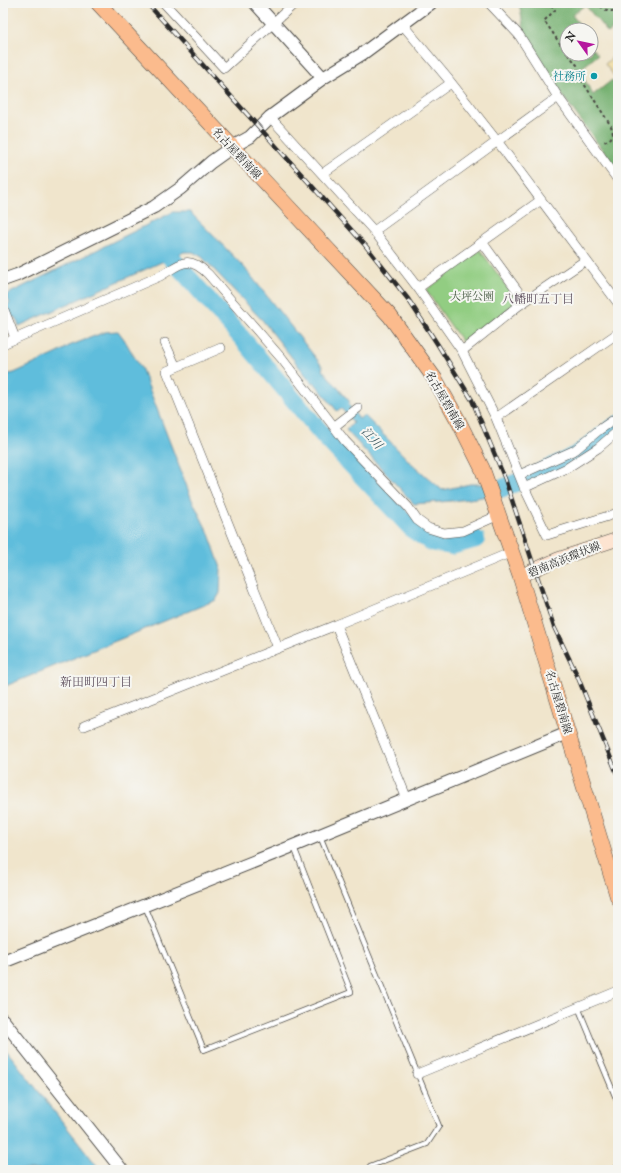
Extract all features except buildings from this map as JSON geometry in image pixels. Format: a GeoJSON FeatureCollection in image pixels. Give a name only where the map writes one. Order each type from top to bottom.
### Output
{"type":"FeatureCollection","features":[{"type":"Feature","properties":{"kind":"main road","name":"名古屋碧南線"},"geometry":{"type":"LineString","coordinates":[[98,3],[390,316],[435,379],[460,422],[482,468],[520,576],[618,898]]}},
{"type":"Feature","properties":{"kind":"main road","name":"碧南高浜環状線"},"geometry":{"type":"LineString","coordinates":[[520,576],[558,560],[613,540],[618,530]]}},
{"type":"Feature","properties":{"kind":"street"},"geometry":{"type":"LineString","coordinates":[[164,3],[224,68],[295,3]]}},
{"type":"Feature","properties":{"kind":"street"},"geometry":{"type":"LineString","coordinates":[[255,3],[323,78]]}},
{"type":"Feature","properties":{"kind":"street"},"geometry":{"type":"LineString","coordinates":[[3,280],[17,275],[154,207],[181,188],[211,162],[232,147],[250,138],[270,117],[323,78],[362,54],[430,3]]}},
{"type":"Feature","properties":{"kind":"street"},"geometry":{"type":"LineString","coordinates":[[489,3],[519,35],[558,97],[598,155],[618,180]]}},
{"type":"Feature","properties":{"kind":"street"},"geometry":{"type":"LineString","coordinates":[[402,24],[497,141],[617,299]]}},
{"type":"Feature","properties":{"kind":"street"},"geometry":{"type":"LineString","coordinates":[[322,174],[451,83]]}},
{"type":"Feature","properties":{"kind":"street"},"geometry":{"type":"LineString","coordinates":[[374,230],[558,97]]}},
{"type":"Feature","properties":{"kind":"street"},"geometry":{"type":"LineString","coordinates":[[270,117],[374,230],[418,288],[462,351],[496,418],[524,488],[547,535],[618,512]]}},
{"type":"Feature","properties":{"kind":"street"},"geometry":{"type":"LineString","coordinates":[[418,288],[541,200]]}},
{"type":"Feature","properties":{"kind":"street"},"geometry":{"type":"LineString","coordinates":[[482,242],[525,301]]}},
{"type":"Feature","properties":{"kind":"street"},"geometry":{"type":"LineString","coordinates":[[462,351],[525,301],[586,260]]}},
{"type":"Feature","properties":{"kind":"street"},"geometry":{"type":"LineString","coordinates":[[3,344],[14,335],[160,276],[184,262],[191,263],[200,267],[208,274],[282,359],[335,426],[345,441],[408,507],[417,520],[428,528],[444,533],[463,531],[499,515]]}},
{"type":"Feature","properties":{"kind":"street"},"geometry":{"type":"LineString","coordinates":[[3,307],[14,335]]}},
{"type":"Feature","properties":{"kind":"street"},"geometry":{"type":"LineString","coordinates":[[496,418],[618,333]]}},
{"type":"Feature","properties":{"kind":"street"},"geometry":{"type":"LineString","coordinates":[[165,343],[176,368]]}},
{"type":"Feature","properties":{"kind":"street"},"geometry":{"type":"LineString","coordinates":[[221,348],[167,371],[278,648]]}},
{"type":"Feature","properties":{"kind":"street"},"geometry":{"type":"LineString","coordinates":[[335,426],[358,408]]}},
{"type":"Feature","properties":{"kind":"street"},"geometry":{"type":"LineString","coordinates":[[519,476],[575,450],[599,430],[618,417]]}},
{"type":"Feature","properties":{"kind":"street"},"geometry":{"type":"LineString","coordinates":[[524,488],[567,468],[598,448],[618,431]]}},
{"type":"Feature","properties":{"kind":"street"},"geometry":{"type":"LineString","coordinates":[[84,726],[336,625],[512,552]]}},
{"type":"Feature","properties":{"kind":"street"},"geometry":{"type":"LineString","coordinates":[[336,625],[407,798]]}},
{"type":"Feature","properties":{"kind":"street"},"geometry":{"type":"LineString","coordinates":[[3,962],[293,846],[568,733]]}},
{"type":"Feature","properties":{"kind":"street"},"geometry":{"type":"LineString","coordinates":[[417,1074],[618,991]]}},
{"type":"Feature","properties":{"kind":"street"},"geometry":{"type":"LineString","coordinates":[[3,1020],[122,1170]]}},
{"type":"Feature","properties":{"kind":"lane"},"geometry":{"type":"LineString","coordinates":[[320,835],[439,1126],[427,1144],[370,1166],[368,1170]]}},
{"type":"Feature","properties":{"kind":"lane"},"geometry":{"type":"LineString","coordinates":[[145,905],[204,1050],[351,992],[293,846]]}},
{"type":"Feature","properties":{"kind":"lane"},"geometry":{"type":"LineString","coordinates":[[578,1007],[618,1103]]}},
{"type":"Feature","properties":{"kind":"lane"},"geometry":{"type":"LineString","coordinates":[[612,1170],[618,1167]]}},
{"type":"Feature","properties":{"kind":"path"},"geometry":{"type":"LineString","coordinates":[[553,3],[549,4],[555,10],[544,21],[555,34],[559,43]]}},
{"type":"Feature","properties":{"kind":"path"},"geometry":{"type":"LineString","coordinates":[[595,3],[608,11],[618,11]]}},
{"type":"Feature","properties":{"kind":"path"},"geometry":{"type":"LineString","coordinates":[[574,62],[577,65],[579,76],[611,126],[613,133],[611,138],[604,142],[604,149],[598,155]]}},
{"type":"Feature","properties":{"kind":"green space"},"geometry":{"type":"Polygon","coordinates":[[[519,3],[618,3],[618,25],[608,33],[585,5],[572,15],[578,22],[559,22],[559,62],[589,62],[579,70],[593,95],[612,80],[618,87],[618,171],[562,95],[524,30],[519,3]]]}},
{"type":"Feature","properties":{"kind":"green space","name":"大坪公園"},"geometry":{"type":"Polygon","coordinates":[[[480,250],[518,302],[463,343],[426,290],[480,250]]]}},
{"type":"Feature","properties":{"kind":"sand"},"geometry":{"type":"Polygon","coordinates":[[[618,52],[618,81],[605,64],[618,52]]]}},
{"type":"Feature","properties":{"kind":"water"},"geometry":{"type":"Polygon","coordinates":[[[173,212],[190,212],[244,267],[323,367],[322,369],[350,402],[348,404],[359,419],[364,415],[410,462],[442,490],[470,484],[497,484],[512,481],[515,489],[478,498],[414,504],[346,430],[353,423],[341,408],[337,411],[314,382],[312,383],[263,321],[202,257],[193,252],[184,252],[19,326],[15,317],[3,320],[3,307],[10,303],[6,295],[173,212]]]}},
{"type":"Feature","properties":{"kind":"water"},"geometry":{"type":"Polygon","coordinates":[[[118,331],[142,370],[192,500],[209,534],[221,568],[220,593],[216,600],[3,687],[3,375],[14,373],[58,353],[69,346],[105,332],[118,331]]]}},
{"type":"Feature","properties":{"kind":"water"},"geometry":{"type":"Polygon","coordinates":[[[3,1046],[98,1167],[96,1170],[3,1170],[3,1046]]]}},
{"type":"Feature","properties":{"kind":"waterway"},"geometry":{"type":"LineString","coordinates":[[157,242],[241,337],[323,435],[413,530],[431,542],[451,546],[476,539]]}},
{"type":"Feature","properties":{"kind":"waterway","name":"江川"},"geometry":{"type":"LineString","coordinates":[[491,490],[500,489],[528,478],[578,454],[618,424]]}},
{"type":"Feature","properties":{"kind":"railway"},"geometry":{"type":"LineString","coordinates":[[147,3],[365,245],[408,299],[472,400],[505,479],[554,627],[577,675],[618,776]]}},
{"type":"Feature","properties":{"kind":"place","name":"社務所"},"geometry":{"type":"Point","coordinates":[594,76]}},
{"type":"Feature","properties":{"kind":"district","name":"八幡町五丁目"},"geometry":{"type":"Point","coordinates":[538,299]}},
{"type":"Feature","properties":{"kind":"district","name":"新田町四丁目"},"geometry":{"type":"Point","coordinates":[96,682]}}]}
